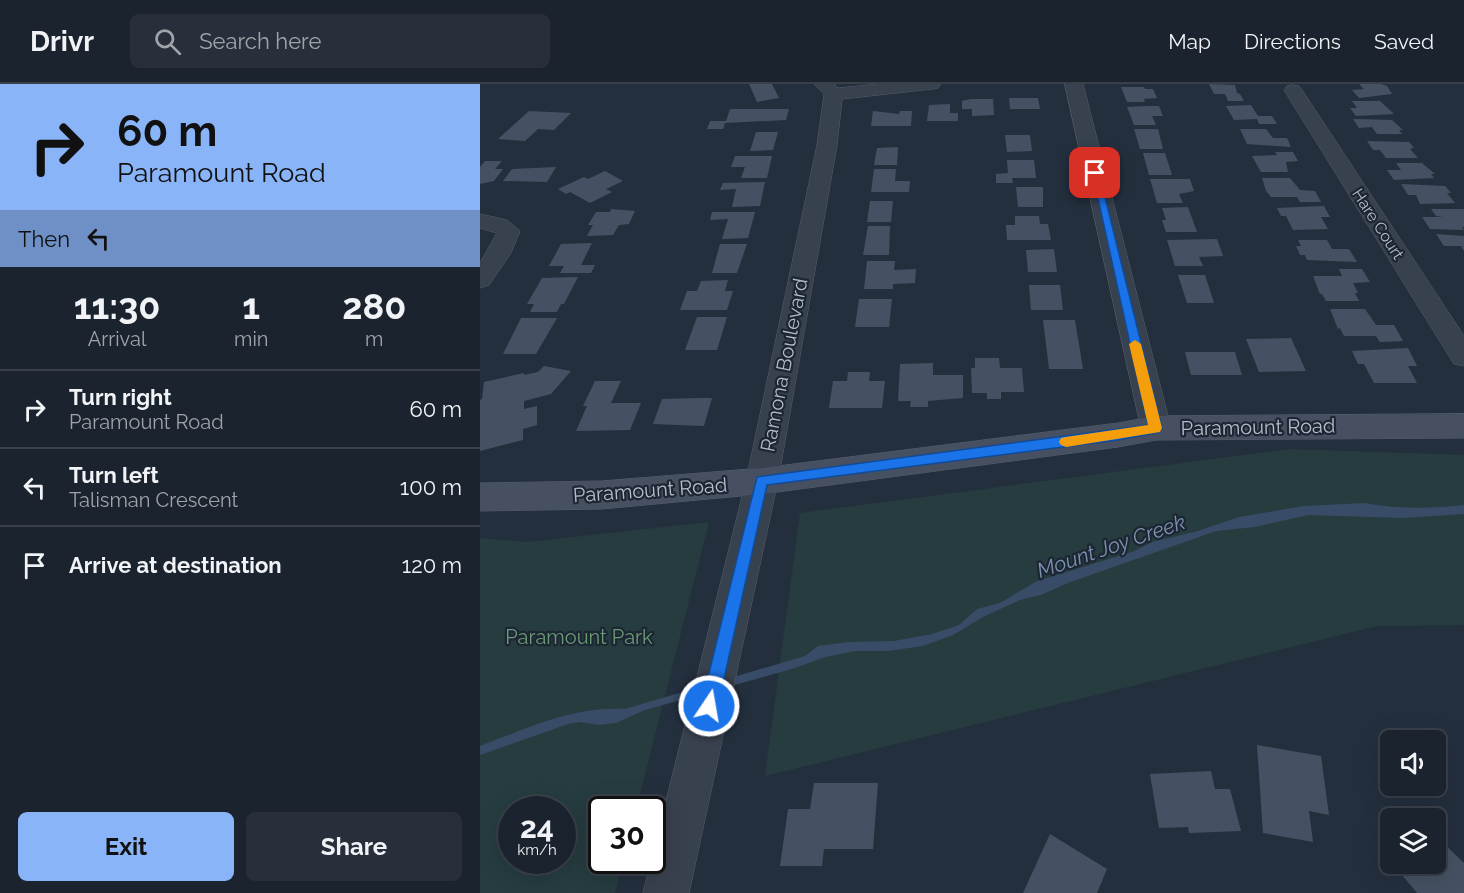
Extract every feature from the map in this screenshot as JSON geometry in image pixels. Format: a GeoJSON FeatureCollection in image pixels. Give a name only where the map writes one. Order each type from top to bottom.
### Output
{"type":"FeatureCollection","features":[{"type":"Feature","properties":{"kind":"street"},"geometry":{"type":"LineString","coordinates":[[828,89],[932,84]]}},
{"type":"Feature","properties":{"kind":"street"},"geometry":{"type":"LineString","coordinates":[[1074,84],[1156,428]]}},
{"type":"Feature","properties":{"kind":"street","name":"Ramona Boulevard"},"geometry":{"type":"LineString","coordinates":[[666,893],[762,481],[827,146],[828,89]]}},
{"type":"Feature","properties":{"kind":"street","name":"Hare Court"},"geometry":{"type":"LineString","coordinates":[[1293,90],[1464,357]]}},
{"type":"Feature","properties":{"kind":"street"},"geometry":{"type":"LineString","coordinates":[[480,221],[499,225],[509,231],[499,253],[480,280]]}},
{"type":"Feature","properties":{"kind":"street","name":"Paramount Road"},"geometry":{"type":"LineString","coordinates":[[480,497],[602,495],[762,481],[1118,435],[1156,428],[1464,426]]}},
{"type":"Feature","properties":{"kind":"green space"},"geometry":{"type":"Polygon","coordinates":[[[1289,449],[1464,455],[1464,625],[1377,626],[765,776],[800,513],[1289,449]]]}},
{"type":"Feature","properties":{"kind":"green space","name":"Paramount Park"},"geometry":{"type":"Polygon","coordinates":[[[709,522],[640,796],[588,796],[588,874],[620,874],[615,893],[480,893],[480,538],[528,542],[709,522]]]}},
{"type":"Feature","properties":{"kind":"water"},"geometry":{"type":"Polygon","coordinates":[[[1364,503],[1414,508],[1464,505],[1464,514],[1403,518],[1308,515],[1255,527],[1216,531],[1068,583],[1041,595],[1020,600],[983,617],[953,635],[923,646],[888,651],[855,651],[825,657],[792,669],[645,710],[616,723],[568,724],[480,755],[480,746],[551,720],[587,711],[625,709],[805,656],[818,646],[849,642],[894,641],[932,634],[959,625],[977,609],[1000,603],[1037,581],[1135,551],[1152,542],[1198,531],[1239,517],[1304,506],[1364,503]]]}},
{"type":"Feature","properties":{"kind":"building"},"geometry":{"type":"Polygon","coordinates":[[[749,84],[772,84],[779,98],[757,102],[749,84]]]}},
{"type":"Feature","properties":{"kind":"building"},"geometry":{"type":"Polygon","coordinates":[[[1209,84],[1235,85],[1237,93],[1244,101],[1228,101],[1225,94],[1214,94],[1209,84]]]}},
{"type":"Feature","properties":{"kind":"building"},"geometry":{"type":"Polygon","coordinates":[[[1359,84],[1381,84],[1387,86],[1392,94],[1359,98],[1352,90],[1364,89],[1359,84]]]}},
{"type":"Feature","properties":{"kind":"building"},"geometry":{"type":"Polygon","coordinates":[[[1121,87],[1153,89],[1157,98],[1144,99],[1145,102],[1127,102],[1121,87]]]}},
{"type":"Feature","properties":{"kind":"building"},"geometry":{"type":"Polygon","coordinates":[[[1009,98],[1038,98],[1040,109],[1010,109],[1009,98]]]}},
{"type":"Feature","properties":{"kind":"building"},"geometry":{"type":"Polygon","coordinates":[[[993,99],[994,115],[972,116],[972,109],[962,109],[962,101],[993,99]]]}},
{"type":"Feature","properties":{"kind":"building"},"geometry":{"type":"Polygon","coordinates":[[[1352,101],[1380,101],[1394,114],[1356,116],[1350,108],[1357,108],[1352,101]]]}},
{"type":"Feature","properties":{"kind":"building"},"geometry":{"type":"Polygon","coordinates":[[[950,104],[950,113],[958,113],[958,121],[927,121],[929,105],[950,104]]]}},
{"type":"Feature","properties":{"kind":"building"},"geometry":{"type":"Polygon","coordinates":[[[1251,105],[1258,116],[1272,116],[1277,124],[1259,124],[1257,119],[1234,120],[1226,106],[1251,105]]]}},
{"type":"Feature","properties":{"kind":"building"},"geometry":{"type":"Polygon","coordinates":[[[1159,106],[1163,116],[1152,116],[1156,125],[1134,125],[1127,107],[1159,106]]]}},
{"type":"Feature","properties":{"kind":"building"},"geometry":{"type":"Polygon","coordinates":[[[730,109],[789,109],[786,120],[725,123],[723,129],[707,129],[710,121],[726,121],[730,109]]]}},
{"type":"Feature","properties":{"kind":"building"},"geometry":{"type":"Polygon","coordinates":[[[529,111],[571,113],[554,130],[538,129],[525,141],[498,139],[529,111]]]}},
{"type":"Feature","properties":{"kind":"building"},"geometry":{"type":"Polygon","coordinates":[[[873,111],[899,114],[900,111],[912,111],[911,126],[871,126],[873,111]]]}},
{"type":"Feature","properties":{"kind":"building"},"geometry":{"type":"Polygon","coordinates":[[[1353,119],[1392,120],[1403,130],[1399,130],[1402,134],[1377,134],[1372,127],[1359,128],[1353,119]]]}},
{"type":"Feature","properties":{"kind":"building"},"geometry":{"type":"Polygon","coordinates":[[[1134,129],[1158,129],[1163,149],[1140,149],[1134,129]]]}},
{"type":"Feature","properties":{"kind":"building"},"geometry":{"type":"Polygon","coordinates":[[[1240,129],[1266,129],[1273,138],[1287,138],[1291,147],[1247,144],[1240,129]]]}},
{"type":"Feature","properties":{"kind":"building"},"geometry":{"type":"Polygon","coordinates":[[[756,132],[778,132],[773,150],[750,151],[756,132]]]}},
{"type":"Feature","properties":{"kind":"building"},"geometry":{"type":"Polygon","coordinates":[[[1005,135],[1030,135],[1032,151],[1007,152],[1005,135]]]}},
{"type":"Feature","properties":{"kind":"building"},"geometry":{"type":"Polygon","coordinates":[[[1367,141],[1409,142],[1414,148],[1410,149],[1418,158],[1386,158],[1380,150],[1373,150],[1367,141]]]}},
{"type":"Feature","properties":{"kind":"building"},"geometry":{"type":"Polygon","coordinates":[[[898,147],[897,165],[874,165],[877,148],[898,147]]]}},
{"type":"Feature","properties":{"kind":"building"},"geometry":{"type":"Polygon","coordinates":[[[1275,152],[1293,152],[1298,161],[1286,162],[1288,172],[1261,172],[1252,156],[1277,155],[1275,152]]]}},
{"type":"Feature","properties":{"kind":"building"},"geometry":{"type":"Polygon","coordinates":[[[1143,153],[1165,153],[1172,175],[1149,175],[1143,153]]]}},
{"type":"Feature","properties":{"kind":"building"},"geometry":{"type":"Polygon","coordinates":[[[735,156],[772,156],[767,178],[741,178],[745,167],[731,167],[735,156]]]}},
{"type":"Feature","properties":{"kind":"building"},"geometry":{"type":"Polygon","coordinates":[[[1007,160],[1034,160],[1036,178],[1012,178],[1013,183],[996,183],[996,174],[1008,173],[1007,160]]]}},
{"type":"Feature","properties":{"kind":"building"},"geometry":{"type":"Polygon","coordinates":[[[485,161],[502,161],[495,169],[503,169],[494,181],[480,184],[480,167],[485,161]]]}},
{"type":"Feature","properties":{"kind":"building"},"geometry":{"type":"Polygon","coordinates":[[[1396,163],[1422,163],[1435,174],[1431,174],[1434,178],[1394,180],[1387,170],[1401,170],[1396,163]]]}},
{"type":"Feature","properties":{"kind":"building"},"geometry":{"type":"Polygon","coordinates":[[[556,167],[547,182],[503,181],[512,169],[556,167]]]}},
{"type":"Feature","properties":{"kind":"building"},"geometry":{"type":"Polygon","coordinates":[[[874,169],[896,169],[895,181],[910,181],[909,192],[871,192],[874,169]]]}},
{"type":"Feature","properties":{"kind":"building"},"geometry":{"type":"Polygon","coordinates":[[[605,171],[623,181],[606,189],[612,192],[590,203],[570,192],[566,194],[558,189],[584,177],[588,179],[605,171]]]}},
{"type":"Feature","properties":{"kind":"building"},"geometry":{"type":"Polygon","coordinates":[[[1262,178],[1290,178],[1300,190],[1315,191],[1321,202],[1300,202],[1297,197],[1271,197],[1266,191],[1262,178]]]}},
{"type":"Feature","properties":{"kind":"building"},"geometry":{"type":"Polygon","coordinates":[[[1150,179],[1190,179],[1194,191],[1179,194],[1183,203],[1157,203],[1150,179]]]}},
{"type":"Feature","properties":{"kind":"building"},"geometry":{"type":"Polygon","coordinates":[[[765,182],[760,206],[732,207],[736,189],[720,190],[723,183],[765,182]]]}},
{"type":"Feature","properties":{"kind":"building"},"geometry":{"type":"Polygon","coordinates":[[[1401,184],[1445,186],[1451,193],[1447,193],[1455,203],[1420,204],[1416,195],[1408,195],[1401,184]]]}},
{"type":"Feature","properties":{"kind":"building"},"geometry":{"type":"Polygon","coordinates":[[[1016,187],[1043,187],[1043,207],[1018,207],[1016,187]]]}},
{"type":"Feature","properties":{"kind":"building"},"geometry":{"type":"Polygon","coordinates":[[[870,201],[893,201],[891,222],[867,222],[870,201]]]}},
{"type":"Feature","properties":{"kind":"building"},"geometry":{"type":"Polygon","coordinates":[[[1324,206],[1330,217],[1321,217],[1328,229],[1293,230],[1286,216],[1281,216],[1277,208],[1324,206]]]}},
{"type":"Feature","properties":{"kind":"building"},"geometry":{"type":"Polygon","coordinates":[[[1188,207],[1197,232],[1166,232],[1162,220],[1166,220],[1162,208],[1188,207]]]}},
{"type":"Feature","properties":{"kind":"building"},"geometry":{"type":"Polygon","coordinates":[[[611,209],[635,211],[629,224],[619,225],[613,235],[587,236],[593,225],[588,225],[596,212],[610,212],[611,209]]]}},
{"type":"Feature","properties":{"kind":"building"},"geometry":{"type":"Polygon","coordinates":[[[1431,209],[1464,209],[1464,227],[1462,227],[1464,230],[1430,229],[1422,217],[1443,217],[1436,216],[1431,209]]]}},
{"type":"Feature","properties":{"kind":"building"},"geometry":{"type":"Polygon","coordinates":[[[712,212],[755,212],[748,238],[722,239],[728,219],[710,220],[712,212]]]}},
{"type":"Feature","properties":{"kind":"building"},"geometry":{"type":"Polygon","coordinates":[[[1015,216],[1039,216],[1040,224],[1048,224],[1051,240],[1007,240],[1006,225],[1015,225],[1015,216]]]}},
{"type":"Feature","properties":{"kind":"building"},"geometry":{"type":"Polygon","coordinates":[[[868,226],[890,226],[889,255],[863,255],[868,226]]]}},
{"type":"Feature","properties":{"kind":"building"},"geometry":{"type":"Polygon","coordinates":[[[1436,234],[1464,236],[1464,251],[1461,246],[1444,246],[1436,234]]]}},
{"type":"Feature","properties":{"kind":"building"},"geometry":{"type":"Polygon","coordinates":[[[1217,239],[1223,256],[1199,257],[1203,266],[1175,266],[1167,240],[1217,239]]]}},
{"type":"Feature","properties":{"kind":"building"},"geometry":{"type":"Polygon","coordinates":[[[1298,240],[1327,240],[1332,249],[1349,249],[1357,262],[1307,260],[1305,255],[1300,255],[1296,246],[1301,246],[1298,240]]]}},
{"type":"Feature","properties":{"kind":"building"},"geometry":{"type":"Polygon","coordinates":[[[592,243],[581,265],[595,265],[591,273],[560,273],[564,266],[549,266],[561,244],[592,243]]]}},
{"type":"Feature","properties":{"kind":"building"},"geometry":{"type":"Polygon","coordinates":[[[720,244],[747,244],[737,273],[712,273],[720,244]]]}},
{"type":"Feature","properties":{"kind":"building"},"geometry":{"type":"Polygon","coordinates":[[[1054,249],[1057,272],[1028,272],[1026,250],[1054,249]]]}},
{"type":"Feature","properties":{"kind":"building"},"geometry":{"type":"Polygon","coordinates":[[[867,261],[895,261],[894,270],[916,269],[915,283],[893,284],[893,289],[864,289],[867,261]]]}},
{"type":"Feature","properties":{"kind":"building"},"geometry":{"type":"Polygon","coordinates":[[[1339,269],[1362,269],[1370,282],[1353,283],[1359,301],[1326,301],[1320,294],[1313,276],[1342,276],[1339,269]]]}},
{"type":"Feature","properties":{"kind":"building"},"geometry":{"type":"Polygon","coordinates":[[[1178,275],[1205,275],[1214,303],[1187,303],[1178,275]]]}},
{"type":"Feature","properties":{"kind":"building"},"geometry":{"type":"Polygon","coordinates":[[[578,277],[564,304],[561,304],[557,312],[530,312],[534,304],[527,304],[542,278],[578,277]]]}},
{"type":"Feature","properties":{"kind":"building"},"geometry":{"type":"Polygon","coordinates":[[[728,280],[725,291],[733,291],[727,310],[680,310],[687,291],[697,291],[701,281],[728,280]]]}},
{"type":"Feature","properties":{"kind":"building"},"geometry":{"type":"Polygon","coordinates":[[[1029,285],[1060,285],[1063,310],[1031,310],[1029,285]]]}},
{"type":"Feature","properties":{"kind":"building"},"geometry":{"type":"Polygon","coordinates":[[[859,299],[892,299],[889,327],[855,327],[859,299]]]}},
{"type":"Feature","properties":{"kind":"building"},"geometry":{"type":"Polygon","coordinates":[[[1330,309],[1365,309],[1376,325],[1394,325],[1403,341],[1380,342],[1376,336],[1344,336],[1340,328],[1338,329],[1330,309]]]}},
{"type":"Feature","properties":{"kind":"building"},"geometry":{"type":"Polygon","coordinates":[[[697,317],[727,317],[717,350],[685,350],[697,317]]]}},
{"type":"Feature","properties":{"kind":"building"},"geometry":{"type":"Polygon","coordinates":[[[521,318],[557,318],[536,354],[503,354],[521,318]]]}},
{"type":"Feature","properties":{"kind":"building"},"geometry":{"type":"Polygon","coordinates":[[[1043,320],[1075,320],[1083,369],[1049,369],[1043,320]]]}},
{"type":"Feature","properties":{"kind":"building"},"geometry":{"type":"Polygon","coordinates":[[[1291,338],[1306,371],[1259,372],[1246,339],[1291,338]]]}},
{"type":"Feature","properties":{"kind":"building"},"geometry":{"type":"Polygon","coordinates":[[[1408,348],[1417,366],[1408,366],[1417,383],[1374,383],[1364,364],[1358,364],[1352,351],[1408,348]]]}},
{"type":"Feature","properties":{"kind":"building"},"geometry":{"type":"Polygon","coordinates":[[[1185,352],[1235,352],[1242,375],[1191,375],[1185,352]]]}},
{"type":"Feature","properties":{"kind":"building"},"geometry":{"type":"Polygon","coordinates":[[[975,358],[999,358],[1000,368],[1022,368],[1024,392],[1001,392],[1001,399],[987,399],[987,393],[972,393],[971,368],[975,368],[975,358]]]}},
{"type":"Feature","properties":{"kind":"building"},"geometry":{"type":"Polygon","coordinates":[[[933,363],[933,375],[963,375],[963,398],[928,401],[928,407],[910,407],[911,401],[898,401],[900,364],[933,363]]]}},
{"type":"Feature","properties":{"kind":"building"},"geometry":{"type":"Polygon","coordinates":[[[544,366],[571,371],[551,394],[524,401],[524,409],[537,406],[537,425],[523,429],[523,440],[480,451],[480,400],[484,382],[538,372],[544,366]]]}},
{"type":"Feature","properties":{"kind":"building"},"geometry":{"type":"Polygon","coordinates":[[[848,372],[870,372],[869,381],[885,381],[882,408],[829,408],[833,381],[847,381],[848,372]]]}},
{"type":"Feature","properties":{"kind":"building"},"geometry":{"type":"Polygon","coordinates":[[[595,381],[621,381],[611,403],[641,403],[630,430],[576,431],[587,406],[583,406],[595,381]]]}},
{"type":"Feature","properties":{"kind":"building"},"geometry":{"type":"Polygon","coordinates":[[[712,398],[704,426],[653,424],[662,399],[712,398]]]}},
{"type":"Feature","properties":{"kind":"building"},"geometry":{"type":"Polygon","coordinates":[[[1257,745],[1321,756],[1329,815],[1309,811],[1313,842],[1263,833],[1257,745]]]}},
{"type":"Feature","properties":{"kind":"building"},"geometry":{"type":"Polygon","coordinates":[[[1211,771],[1215,789],[1230,789],[1241,831],[1189,833],[1188,827],[1159,828],[1150,774],[1211,771]]]}},
{"type":"Feature","properties":{"kind":"building"},"geometry":{"type":"Polygon","coordinates":[[[814,783],[878,783],[873,849],[824,849],[822,866],[780,866],[788,809],[810,809],[814,783]]]}},
{"type":"Feature","properties":{"kind":"building"},"geometry":{"type":"Polygon","coordinates":[[[1050,834],[1107,869],[1097,893],[1023,893],[1050,834]]]}},
{"type":"Feature","properties":{"kind":"building"},"geometry":{"type":"Polygon","coordinates":[[[1446,846],[1464,863],[1464,893],[1417,893],[1402,875],[1446,874],[1446,846]]]}},
{"type":"Feature","properties":{"kind":"slow traffic"},"geometry":{"type":"LineString","coordinates":[[1066,442],[1156,428],[1135,344]]}},
{"type":"Feature","properties":{"kind":"route"},"geometry":{"type":"LineString","coordinates":[[709,706],[738,573],[762,481],[1118,435],[1156,428],[1095,173]]}},
{"type":"Feature","properties":{"kind":"water label","name":"Mount Joy Creek"},"geometry":{"type":"Point","coordinates":[1111,546]}}]}
